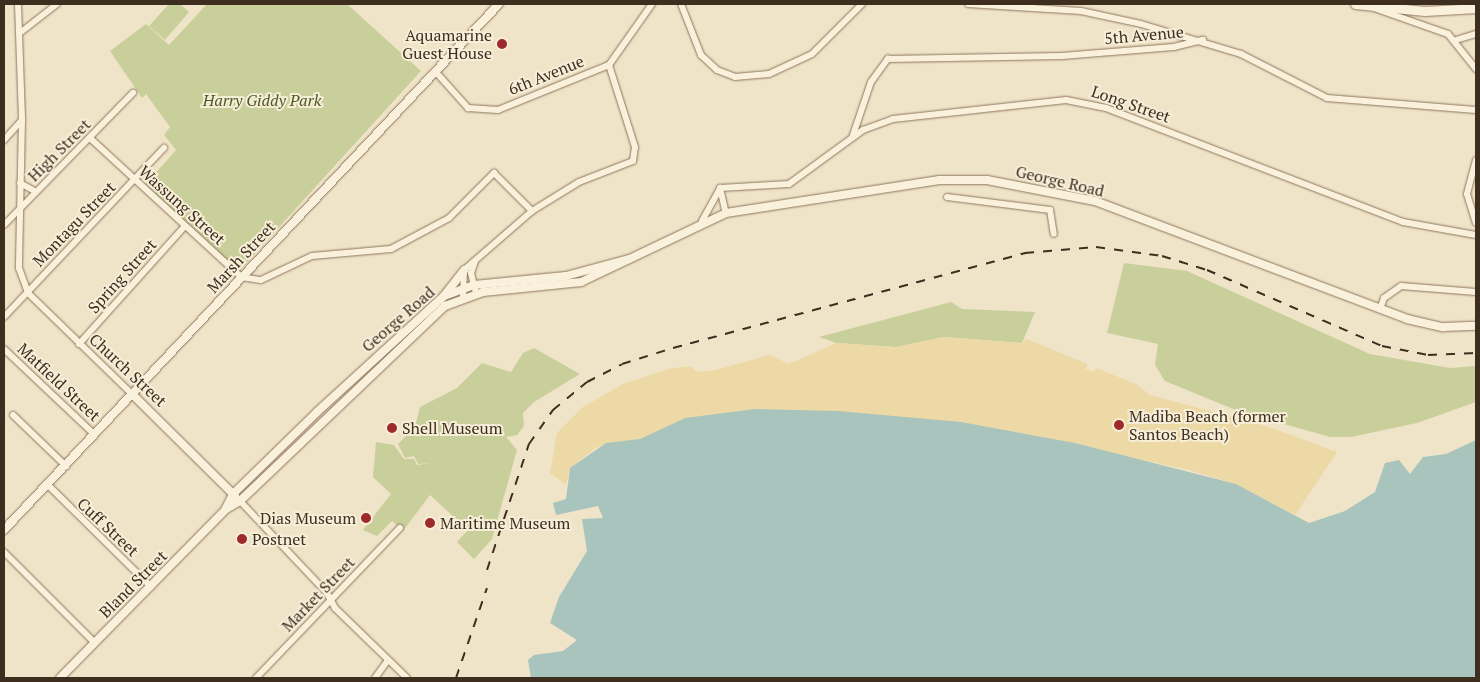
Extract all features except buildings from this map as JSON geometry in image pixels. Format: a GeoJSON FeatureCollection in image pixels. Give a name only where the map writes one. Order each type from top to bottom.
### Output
{"type":"FeatureCollection","features":[{"type":"Feature","properties":{"kind":"main road"},"geometry":{"type":"LineString","coordinates":[[1355,4],[1374,8],[1425,11],[1476,8]]}},
{"type":"Feature","properties":{"kind":"street","name":"Church Street"},"geometry":{"type":"LineString","coordinates":[[18,4],[21,32],[22,120],[18,210],[19,261],[28,293],[240,501],[331,600],[407,678]]}},
{"type":"Feature","properties":{"kind":"street"},"geometry":{"type":"LineString","coordinates":[[21,32],[57,4]]}},
{"type":"Feature","properties":{"kind":"street","name":"Marsh Street"},"geometry":{"type":"LineString","coordinates":[[4,530],[499,4]]}},
{"type":"Feature","properties":{"kind":"street","name":"6th Avenue"},"geometry":{"type":"LineString","coordinates":[[435,71],[468,108],[486,112],[609,65],[652,4]]}},
{"type":"Feature","properties":{"kind":"street"},"geometry":{"type":"LineString","coordinates":[[681,4],[701,55],[718,70],[735,77],[769,74],[812,54],[862,4]]}},
{"type":"Feature","properties":{"kind":"street"},"geometry":{"type":"LineString","coordinates":[[968,4],[1081,11],[1203,40]]}},
{"type":"Feature","properties":{"kind":"street"},"geometry":{"type":"LineString","coordinates":[[1374,8],[1438,29],[1456,40],[1476,69]]}},
{"type":"Feature","properties":{"kind":"street"},"geometry":{"type":"LineString","coordinates":[[1456,40],[1476,34]]}},
{"type":"Feature","properties":{"kind":"street","name":"5th Avenue"},"geometry":{"type":"LineString","coordinates":[[852,138],[871,82],[888,59],[1062,56],[1174,47],[1203,40],[1241,54],[1327,98],[1476,110]]}},
{"type":"Feature","properties":{"kind":"street"},"geometry":{"type":"LineString","coordinates":[[444,296],[464,270],[532,211],[579,182],[633,161],[635,148],[609,65]]}},
{"type":"Feature","properties":{"kind":"street","name":"High Street"},"geometry":{"type":"LineString","coordinates":[[4,225],[90,139],[132,93]]}},
{"type":"Feature","properties":{"kind":"street","name":"Long Street"},"geometry":{"type":"LineString","coordinates":[[720,188],[789,184],[852,138],[893,119],[1025,103],[1086,102],[1403,222],[1476,235]]}},
{"type":"Feature","properties":{"kind":"street"},"geometry":{"type":"LineString","coordinates":[[4,140],[22,120]]}},
{"type":"Feature","properties":{"kind":"street","name":"Wassung Street"},"geometry":{"type":"LineString","coordinates":[[90,139],[184,227],[241,276]]}},
{"type":"Feature","properties":{"kind":"street","name":"Montagu Street"},"geometry":{"type":"LineString","coordinates":[[4,317],[164,148]]}},
{"type":"Feature","properties":{"kind":"street"},"geometry":{"type":"LineString","coordinates":[[1476,160],[1467,194],[1476,224]]}},
{"type":"Feature","properties":{"kind":"street"},"geometry":{"type":"LineString","coordinates":[[241,276],[260,280],[325,253],[391,249],[444,222],[489,175],[498,174],[532,211]]}},
{"type":"Feature","properties":{"kind":"street","name":"George Road"},"geometry":{"type":"LineString","coordinates":[[240,501],[426,321],[462,298],[476,294],[568,286],[612,271],[630,259],[702,221],[726,213],[939,180],[987,180],[1095,201],[1423,324],[1476,326]]}},
{"type":"Feature","properties":{"kind":"street"},"geometry":{"type":"LineString","coordinates":[[20,184],[36,192]]}},
{"type":"Feature","properties":{"kind":"street"},"geometry":{"type":"LineString","coordinates":[[720,188],[726,213]]}},
{"type":"Feature","properties":{"kind":"street"},"geometry":{"type":"LineString","coordinates":[[702,221],[720,188]]}},
{"type":"Feature","properties":{"kind":"street"},"geometry":{"type":"LineString","coordinates":[[947,197],[1050,210],[1054,234]]}},
{"type":"Feature","properties":{"kind":"street","name":"Spring Street"},"geometry":{"type":"LineString","coordinates":[[79,344],[184,227]]}},
{"type":"Feature","properties":{"kind":"street","name":"George Road"},"geometry":{"type":"LineString","coordinates":[[233,494],[444,296],[474,285],[566,276],[630,259]]}},
{"type":"Feature","properties":{"kind":"street"},"geometry":{"type":"LineString","coordinates":[[476,260],[471,273],[476,294]]}},
{"type":"Feature","properties":{"kind":"street"},"geometry":{"type":"LineString","coordinates":[[462,298],[460,289],[464,270]]}},
{"type":"Feature","properties":{"kind":"street"},"geometry":{"type":"LineString","coordinates":[[1380,308],[1384,298],[1401,286],[1476,292]]}},
{"type":"Feature","properties":{"kind":"street","name":"Matfield Street"},"geometry":{"type":"LineString","coordinates":[[4,349],[39,385],[95,435]]}},
{"type":"Feature","properties":{"kind":"street"},"geometry":{"type":"LineString","coordinates":[[13,415],[66,466]]}},
{"type":"Feature","properties":{"kind":"street","name":"Cuff Street"},"geometry":{"type":"LineString","coordinates":[[48,485],[152,587]]}},
{"type":"Feature","properties":{"kind":"street","name":"Bland Street"},"geometry":{"type":"LineString","coordinates":[[226,509],[233,494]]}},
{"type":"Feature","properties":{"kind":"street","name":"Bland Street"},"geometry":{"type":"LineString","coordinates":[[60,678],[94,642],[152,587],[226,509],[240,501]]}},
{"type":"Feature","properties":{"kind":"street","name":"Market Street"},"geometry":{"type":"LineString","coordinates":[[256,678],[400,528]]}},
{"type":"Feature","properties":{"kind":"street"},"geometry":{"type":"LineString","coordinates":[[4,552],[94,642]]}},
{"type":"Feature","properties":{"kind":"street"},"geometry":{"type":"LineString","coordinates":[[375,678],[388,660]]}},
{"type":"Feature","properties":{"kind":"green space"},"geometry":{"type":"Polygon","coordinates":[[[169,4],[180,4],[189,12],[165,40],[149,26],[169,4]]]}},
{"type":"Feature","properties":{"kind":"green space","name":"Harry Giddy Park"},"geometry":{"type":"Polygon","coordinates":[[[207,4],[347,4],[421,71],[239,271],[143,187],[176,150],[164,135],[170,127],[146,94],[142,98],[110,51],[146,24],[169,45],[207,4]]]}},
{"type":"Feature","properties":{"kind":"green space"},"geometry":{"type":"Polygon","coordinates":[[[1124,263],[1187,271],[1370,354],[1450,368],[1476,366],[1476,402],[1417,423],[1351,437],[1330,437],[1238,411],[1165,381],[1155,365],[1158,344],[1107,333],[1124,263]]]}},
{"type":"Feature","properties":{"kind":"green space"},"geometry":{"type":"Polygon","coordinates":[[[951,302],[962,309],[1035,312],[1022,343],[944,337],[896,347],[836,343],[819,337],[951,302]]]}},
{"type":"Feature","properties":{"kind":"green space"},"geometry":{"type":"Polygon","coordinates":[[[534,348],[580,374],[534,402],[523,413],[524,426],[517,435],[506,437],[517,450],[492,539],[474,559],[457,542],[468,530],[430,495],[403,531],[392,521],[377,536],[363,530],[391,494],[373,477],[376,442],[394,445],[404,459],[414,459],[417,465],[431,463],[418,464],[414,456],[405,458],[398,444],[415,427],[420,407],[457,388],[482,363],[511,372],[523,353],[534,348]]]}},
{"type":"Feature","properties":{"kind":"sand","name":"Madiba Beach (former Santos Beach)"},"geometry":{"type":"Polygon","coordinates":[[[944,337],[1022,343],[1027,339],[1087,364],[1086,369],[1094,372],[1096,368],[1136,384],[1150,395],[1272,428],[1337,452],[1295,515],[1236,484],[1189,470],[1015,432],[906,418],[685,418],[640,439],[597,447],[570,468],[566,485],[550,473],[557,433],[583,407],[623,384],[668,369],[690,366],[698,372],[716,370],[769,355],[789,364],[836,343],[896,347],[944,337]]]}},
{"type":"Feature","properties":{"kind":"water"},"geometry":{"type":"Polygon","coordinates":[[[755,409],[838,411],[961,422],[1075,443],[1236,484],[1309,523],[1345,511],[1375,492],[1385,463],[1399,460],[1410,474],[1423,457],[1446,454],[1476,440],[1476,678],[531,678],[528,660],[534,655],[563,651],[577,640],[550,623],[559,597],[587,551],[582,519],[603,518],[598,506],[556,515],[553,503],[566,499],[570,468],[606,443],[640,439],[685,418],[755,409]]]}},
{"type":"Feature","properties":{"kind":"railway"},"geometry":{"type":"LineString","coordinates":[[487,570],[529,444],[553,410],[587,382],[622,364],[673,348],[1025,253],[1096,247],[1162,256],[1207,270],[1382,346],[1428,355],[1476,353]]}},
{"type":"Feature","properties":{"kind":"railway"},"geometry":{"type":"LineString","coordinates":[[456,678],[487,588]]}},
{"type":"Feature","properties":{"kind":"place","name":"Aquamarine Guest House"},"geometry":{"type":"Point","coordinates":[502,44]}},
{"type":"Feature","properties":{"kind":"place","name":"Madiba Beach (former Santos Beach)"},"geometry":{"type":"Point","coordinates":[1119,425]}},
{"type":"Feature","properties":{"kind":"place","name":"Shell Museum"},"geometry":{"type":"Point","coordinates":[392,428]}},
{"type":"Feature","properties":{"kind":"place","name":"Dias Museum"},"geometry":{"type":"Point","coordinates":[366,518]}},
{"type":"Feature","properties":{"kind":"place","name":"Maritime Museum"},"geometry":{"type":"Point","coordinates":[430,523]}},
{"type":"Feature","properties":{"kind":"place","name":"Postnet"},"geometry":{"type":"Point","coordinates":[242,539]}}]}
